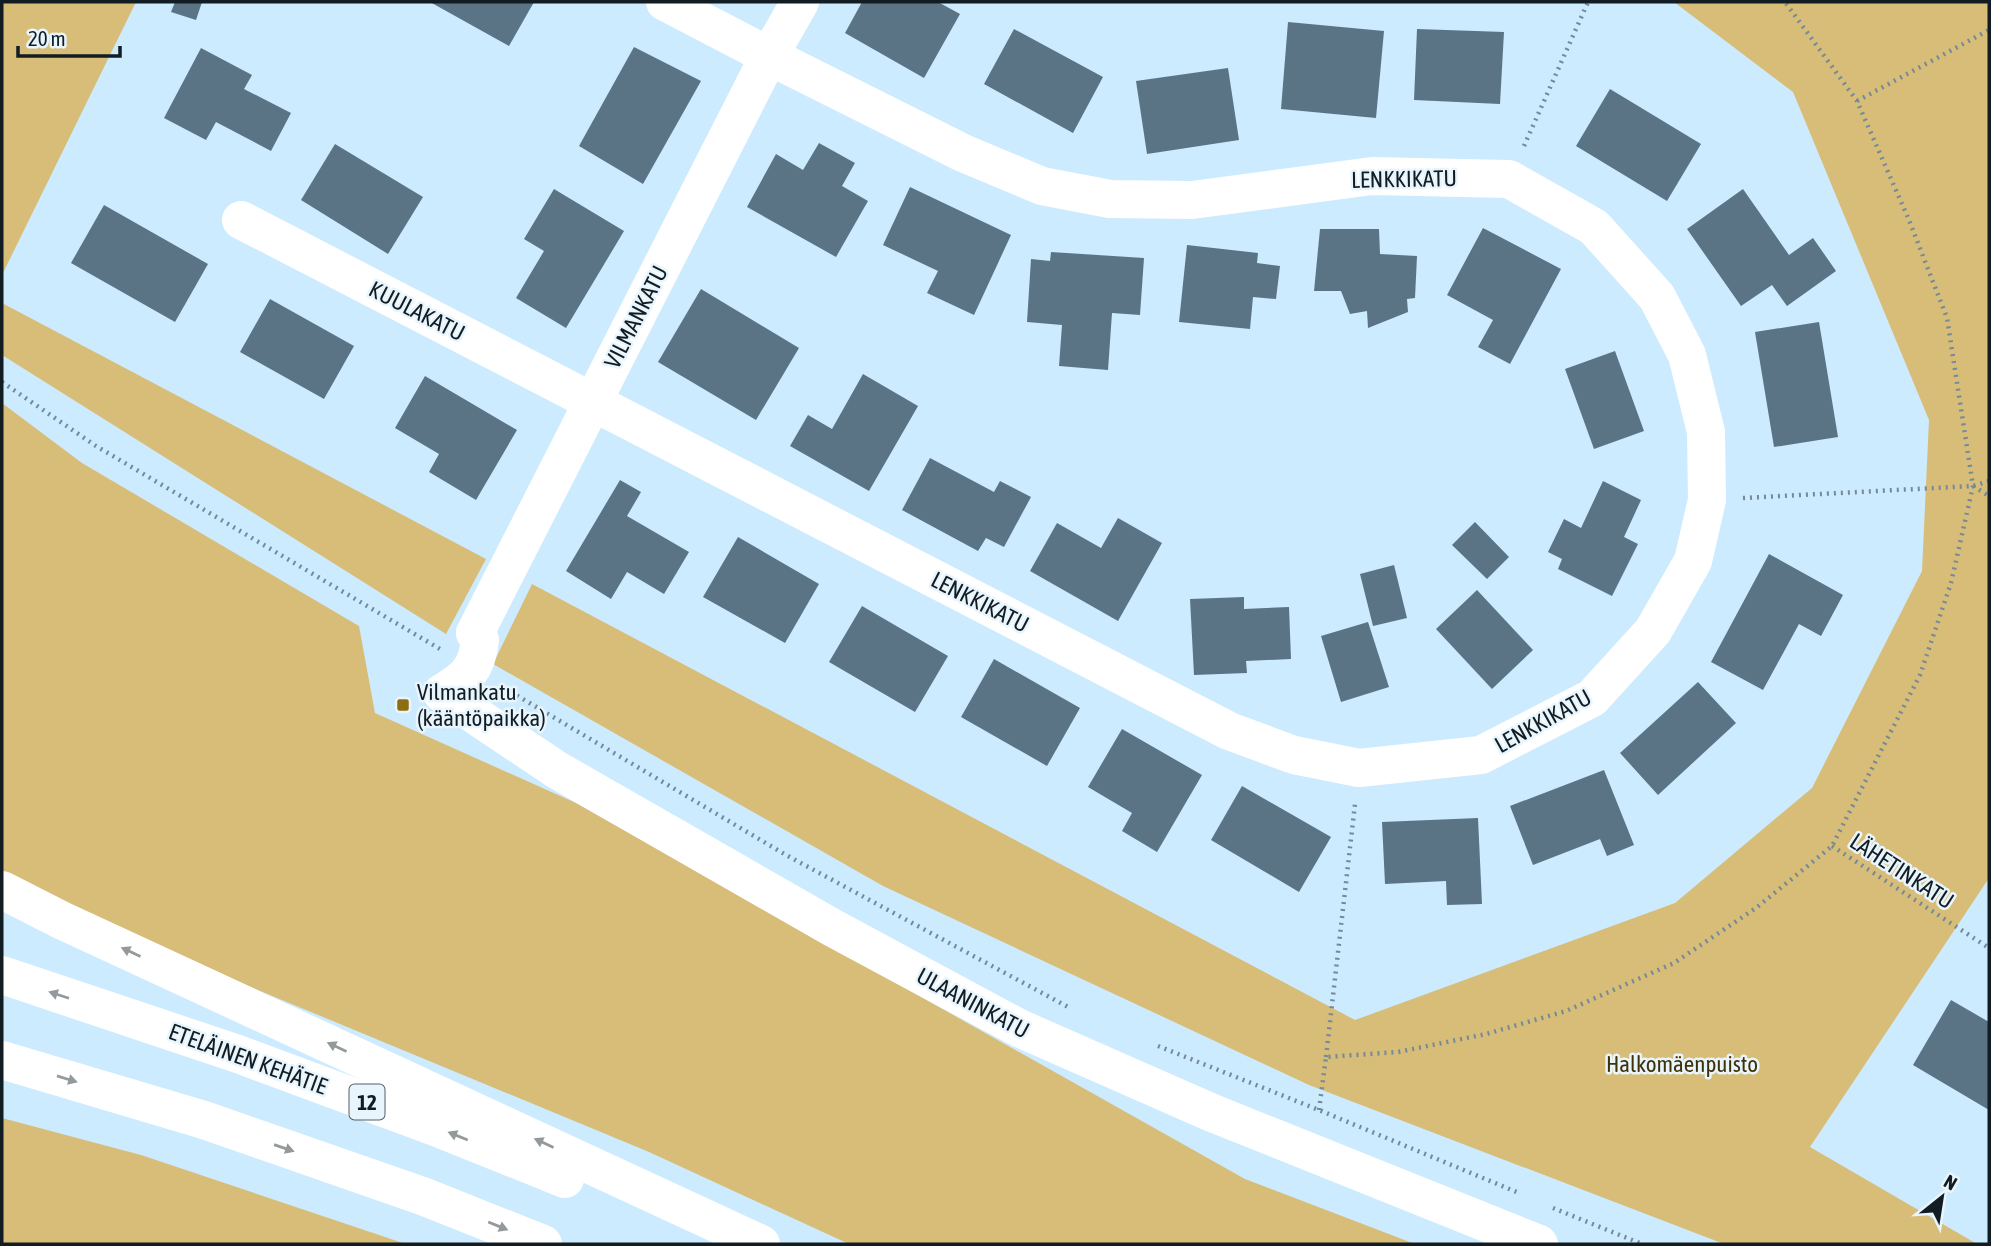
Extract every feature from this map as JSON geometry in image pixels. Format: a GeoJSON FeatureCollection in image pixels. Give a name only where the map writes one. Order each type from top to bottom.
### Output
{"type":"FeatureCollection","features":[{"type":"Feature","properties":{"kind":"main road","name":"LENKKIKATU"},"geometry":{"type":"LineString","coordinates":[[593,402],[1229,731],[1294,755],[1359,768],[1481,755],[1592,698],[1653,631],[1693,561],[1707,500],[1706,432],[1700,407],[1687,355],[1657,297],[1594,228],[1510,179],[1372,176],[1192,200],[1110,199],[1042,186],[963,152],[769,57],[666,2]]}},
{"type":"Feature","properties":{"kind":"main road","name":"VILMANKATU"},"geometry":{"type":"LineString","coordinates":[[442,693],[459,683],[466,652],[769,57],[800,2]]}},
{"type":"Feature","properties":{"kind":"main road","name":"KUULAKATU"},"geometry":{"type":"LineString","coordinates":[[241,220],[593,402]]}},
{"type":"Feature","properties":{"kind":"main road","name":"ULAANINKATU"},"geometry":{"type":"LineString","coordinates":[[442,693],[557,770],[834,928],[1019,1028],[1210,1112],[1539,1244]]}},
{"type":"Feature","properties":{"kind":"main road"},"geometry":{"type":"LineString","coordinates":[[2,890],[61,920],[761,1244]]}},
{"type":"Feature","properties":{"kind":"main road","name":"ETELÄINEN KEHÄTIE"},"geometry":{"type":"LineString","coordinates":[[2,975],[238,1054],[379,1106],[726,1244]]}},
{"type":"Feature","properties":{"kind":"main road"},"geometry":{"type":"LineString","coordinates":[[2,1060],[204,1120],[425,1197],[544,1244]]}},
{"type":"Feature","properties":{"kind":"path"},"geometry":{"type":"LineString","coordinates":[[1510,179],[1588,2]]}},
{"type":"Feature","properties":{"kind":"path"},"geometry":{"type":"LineString","coordinates":[[1326,1057],[1398,1052],[1486,1034],[1566,1011],[1674,963],[1756,908],[1832,846],[1920,675],[1951,583],[1973,486],[1947,318],[1909,220],[1857,101],[1785,2]]}},
{"type":"Feature","properties":{"kind":"path"},"geometry":{"type":"LineString","coordinates":[[1857,101],[1989,30]]}},
{"type":"Feature","properties":{"kind":"path"},"geometry":{"type":"LineString","coordinates":[[2,382],[96,446],[466,652],[786,855],[1071,1008]]}},
{"type":"Feature","properties":{"kind":"path"},"geometry":{"type":"LineString","coordinates":[[1707,500],[1973,486],[1989,481]]}},
{"type":"Feature","properties":{"kind":"path"},"geometry":{"type":"LineString","coordinates":[[1973,486],[1989,496]]}},
{"type":"Feature","properties":{"kind":"path"},"geometry":{"type":"LineString","coordinates":[[1319,1110],[1359,768]]}},
{"type":"Feature","properties":{"kind":"path","name":"LÄHETINKATU"},"geometry":{"type":"LineString","coordinates":[[1832,846],[1989,948]]}},
{"type":"Feature","properties":{"kind":"path"},"geometry":{"type":"LineString","coordinates":[[1157,1046],[1520,1194]]}},
{"type":"Feature","properties":{"kind":"path"},"geometry":{"type":"LineString","coordinates":[[1545,1204],[1642,1244]]}},
{"type":"Feature","properties":{"kind":"green space"},"geometry":{"type":"Polygon","coordinates":[[[2,2],[136,2],[2,275],[2,2]]]}},
{"type":"Feature","properties":{"kind":"green space","name":"Halkomäenpuisto"},"geometry":{"type":"Polygon","coordinates":[[[1674,2],[1989,2],[1989,878],[1810,1147],[1977,1244],[1724,1244],[1309,1085],[883,886],[493,664],[532,584],[1355,1020],[1675,903],[1812,788],[1922,571],[1929,420],[1793,92],[1674,2]]]}},
{"type":"Feature","properties":{"kind":"green space"},"geometry":{"type":"Polygon","coordinates":[[[2,303],[486,559],[446,634],[2,355],[2,303]]]}},
{"type":"Feature","properties":{"kind":"green space"},"geometry":{"type":"Polygon","coordinates":[[[2,403],[82,463],[359,626],[375,713],[576,803],[1245,1179],[1415,1244],[849,1244],[649,1152],[154,947],[2,871],[2,403]]]}},
{"type":"Feature","properties":{"kind":"green space"},"geometry":{"type":"Polygon","coordinates":[[[2,1118],[141,1155],[406,1244],[2,1244],[2,1118]]]}},
{"type":"Feature","properties":{"kind":"building"},"geometry":{"type":"Polygon","coordinates":[[[175,2],[202,2],[196,20],[171,12],[175,2]]]}},
{"type":"Feature","properties":{"kind":"building"},"geometry":{"type":"Polygon","coordinates":[[[430,2],[534,2],[509,46],[430,2]]]}},
{"type":"Feature","properties":{"kind":"building"},"geometry":{"type":"Polygon","coordinates":[[[862,2],[938,2],[960,14],[924,78],[845,33],[862,2]]]}},
{"type":"Feature","properties":{"kind":"building"},"geometry":{"type":"Polygon","coordinates":[[[1288,22],[1384,31],[1376,118],[1281,109],[1288,22]]]}},
{"type":"Feature","properties":{"kind":"building"},"geometry":{"type":"Polygon","coordinates":[[[1014,29],[1103,77],[1073,133],[984,84],[1014,29]]]}},
{"type":"Feature","properties":{"kind":"building"},"geometry":{"type":"Polygon","coordinates":[[[1417,29],[1504,32],[1500,104],[1414,100],[1417,29]]]}},
{"type":"Feature","properties":{"kind":"building"},"geometry":{"type":"Polygon","coordinates":[[[634,47],[701,81],[643,184],[579,146],[634,47]]]}},
{"type":"Feature","properties":{"kind":"building"},"geometry":{"type":"Polygon","coordinates":[[[201,48],[252,75],[244,89],[291,113],[271,151],[216,122],[206,140],[164,118],[201,48]]]}},
{"type":"Feature","properties":{"kind":"building"},"geometry":{"type":"Polygon","coordinates":[[[1228,68],[1239,140],[1147,154],[1136,81],[1228,68]]]}},
{"type":"Feature","properties":{"kind":"building"},"geometry":{"type":"Polygon","coordinates":[[[1610,89],[1701,144],[1667,201],[1576,146],[1610,89]]]}},
{"type":"Feature","properties":{"kind":"building"},"geometry":{"type":"Polygon","coordinates":[[[819,143],[855,163],[842,186],[868,201],[836,257],[747,207],[776,154],[803,170],[819,143]]]}},
{"type":"Feature","properties":{"kind":"building"},"geometry":{"type":"Polygon","coordinates":[[[335,144],[423,197],[388,254],[301,200],[335,144]]]}},
{"type":"Feature","properties":{"kind":"building"},"geometry":{"type":"Polygon","coordinates":[[[910,187],[1011,235],[974,315],[927,293],[938,271],[883,245],[910,187]]]}},
{"type":"Feature","properties":{"kind":"building"},"geometry":{"type":"Polygon","coordinates":[[[554,189],[624,231],[566,328],[516,298],[544,251],[524,239],[554,189]]]}},
{"type":"Feature","properties":{"kind":"building"},"geometry":{"type":"Polygon","coordinates":[[[1743,189],[1789,255],[1813,238],[1836,271],[1787,306],[1772,285],[1741,306],[1687,229],[1743,189]]]}},
{"type":"Feature","properties":{"kind":"building"},"geometry":{"type":"Polygon","coordinates":[[[104,205],[208,264],[175,322],[71,263],[104,205]]]}},
{"type":"Feature","properties":{"kind":"building"},"geometry":{"type":"Polygon","coordinates":[[[1483,228],[1561,269],[1510,364],[1478,347],[1493,320],[1447,295],[1483,228]]]}},
{"type":"Feature","properties":{"kind":"building"},"geometry":{"type":"Polygon","coordinates":[[[1320,229],[1379,229],[1380,254],[1417,256],[1415,298],[1407,299],[1408,312],[1368,328],[1367,311],[1350,314],[1341,291],[1314,291],[1320,229]]]}},
{"type":"Feature","properties":{"kind":"building"},"geometry":{"type":"Polygon","coordinates":[[[1187,245],[1258,253],[1257,263],[1280,266],[1276,299],[1253,297],[1250,329],[1179,322],[1187,245]]]}},
{"type":"Feature","properties":{"kind":"building"},"geometry":{"type":"Polygon","coordinates":[[[1051,252],[1144,258],[1140,315],[1112,313],[1108,370],[1059,366],[1062,325],[1027,322],[1031,259],[1050,261],[1051,252]]]}},
{"type":"Feature","properties":{"kind":"building"},"geometry":{"type":"Polygon","coordinates":[[[701,289],[799,348],[756,420],[658,362],[701,289]]]}},
{"type":"Feature","properties":{"kind":"building"},"geometry":{"type":"Polygon","coordinates":[[[270,299],[354,346],[324,399],[240,352],[270,299]]]}},
{"type":"Feature","properties":{"kind":"building"},"geometry":{"type":"Polygon","coordinates":[[[1819,322],[1838,437],[1774,447],[1755,332],[1819,322]]]}},
{"type":"Feature","properties":{"kind":"building"},"geometry":{"type":"Polygon","coordinates":[[[1615,351],[1644,431],[1594,449],[1565,369],[1615,351]]]}},
{"type":"Feature","properties":{"kind":"building"},"geometry":{"type":"Polygon","coordinates":[[[863,374],[918,406],[869,491],[790,446],[808,415],[832,429],[863,374]]]}},
{"type":"Feature","properties":{"kind":"building"},"geometry":{"type":"Polygon","coordinates":[[[425,376],[517,430],[476,500],[429,472],[439,454],[395,428],[425,376]]]}},
{"type":"Feature","properties":{"kind":"building"},"geometry":{"type":"Polygon","coordinates":[[[930,458],[994,492],[1000,481],[1031,497],[1004,547],[986,538],[978,551],[902,510],[930,458]]]}},
{"type":"Feature","properties":{"kind":"building"},"geometry":{"type":"Polygon","coordinates":[[[620,480],[641,492],[627,516],[689,552],[664,594],[627,572],[611,599],[566,571],[620,480]]]}},
{"type":"Feature","properties":{"kind":"building"},"geometry":{"type":"Polygon","coordinates":[[[1603,481],[1641,500],[1624,537],[1638,544],[1612,596],[1558,569],[1562,559],[1548,552],[1564,519],[1581,528],[1603,481]]]}},
{"type":"Feature","properties":{"kind":"building"},"geometry":{"type":"Polygon","coordinates":[[[1118,518],[1162,543],[1118,621],[1030,571],[1057,523],[1101,548],[1118,518]]]}},
{"type":"Feature","properties":{"kind":"building"},"geometry":{"type":"Polygon","coordinates":[[[1475,522],[1509,557],[1487,579],[1452,545],[1475,522]]]}},
{"type":"Feature","properties":{"kind":"building"},"geometry":{"type":"Polygon","coordinates":[[[738,537],[819,584],[785,643],[703,597],[738,537]]]}},
{"type":"Feature","properties":{"kind":"building"},"geometry":{"type":"Polygon","coordinates":[[[1769,554],[1843,595],[1821,636],[1799,624],[1763,690],[1711,662],[1769,554]]]}},
{"type":"Feature","properties":{"kind":"building"},"geometry":{"type":"Polygon","coordinates":[[[1394,565],[1407,618],[1373,626],[1360,574],[1394,565]]]}},
{"type":"Feature","properties":{"kind":"building"},"geometry":{"type":"Polygon","coordinates":[[[1477,590],[1533,650],[1492,689],[1436,629],[1477,590]]]}},
{"type":"Feature","properties":{"kind":"building"},"geometry":{"type":"Polygon","coordinates":[[[1244,597],[1244,609],[1289,607],[1291,659],[1246,661],[1247,673],[1194,675],[1190,599],[1244,597]]]}},
{"type":"Feature","properties":{"kind":"building"},"geometry":{"type":"Polygon","coordinates":[[[862,606],[948,656],[915,712],[829,662],[862,606]]]}},
{"type":"Feature","properties":{"kind":"building"},"geometry":{"type":"Polygon","coordinates":[[[1368,622],[1389,687],[1341,702],[1321,636],[1368,622]]]}},
{"type":"Feature","properties":{"kind":"building"},"geometry":{"type":"Polygon","coordinates":[[[994,659],[1080,708],[1047,766],[961,717],[994,659]]]}},
{"type":"Feature","properties":{"kind":"building"},"geometry":{"type":"Polygon","coordinates":[[[1698,682],[1736,723],[1658,795],[1620,753],[1698,682]]]}},
{"type":"Feature","properties":{"kind":"building"},"geometry":{"type":"Polygon","coordinates":[[[1122,729],[1202,775],[1157,852],[1122,831],[1132,813],[1088,787],[1122,729]]]}},
{"type":"Feature","properties":{"kind":"building"},"geometry":{"type":"Polygon","coordinates":[[[1604,770],[1634,845],[1607,856],[1600,839],[1533,865],[1510,806],[1604,770]]]}},
{"type":"Feature","properties":{"kind":"building"},"geometry":{"type":"Polygon","coordinates":[[[1242,786],[1331,837],[1299,892],[1211,840],[1242,786]]]}},
{"type":"Feature","properties":{"kind":"building"},"geometry":{"type":"Polygon","coordinates":[[[1478,818],[1482,904],[1447,905],[1446,881],[1385,884],[1382,822],[1478,818]]]}},
{"type":"Feature","properties":{"kind":"building"},"geometry":{"type":"Polygon","coordinates":[[[1951,1000],[1989,1022],[1989,1110],[1913,1065],[1951,1000]]]}},
{"type":"Feature","properties":{"kind":"place","name":"Vilmankatu (kääntöpaikka)"},"geometry":{"type":"Point","coordinates":[403,705]}}]}
